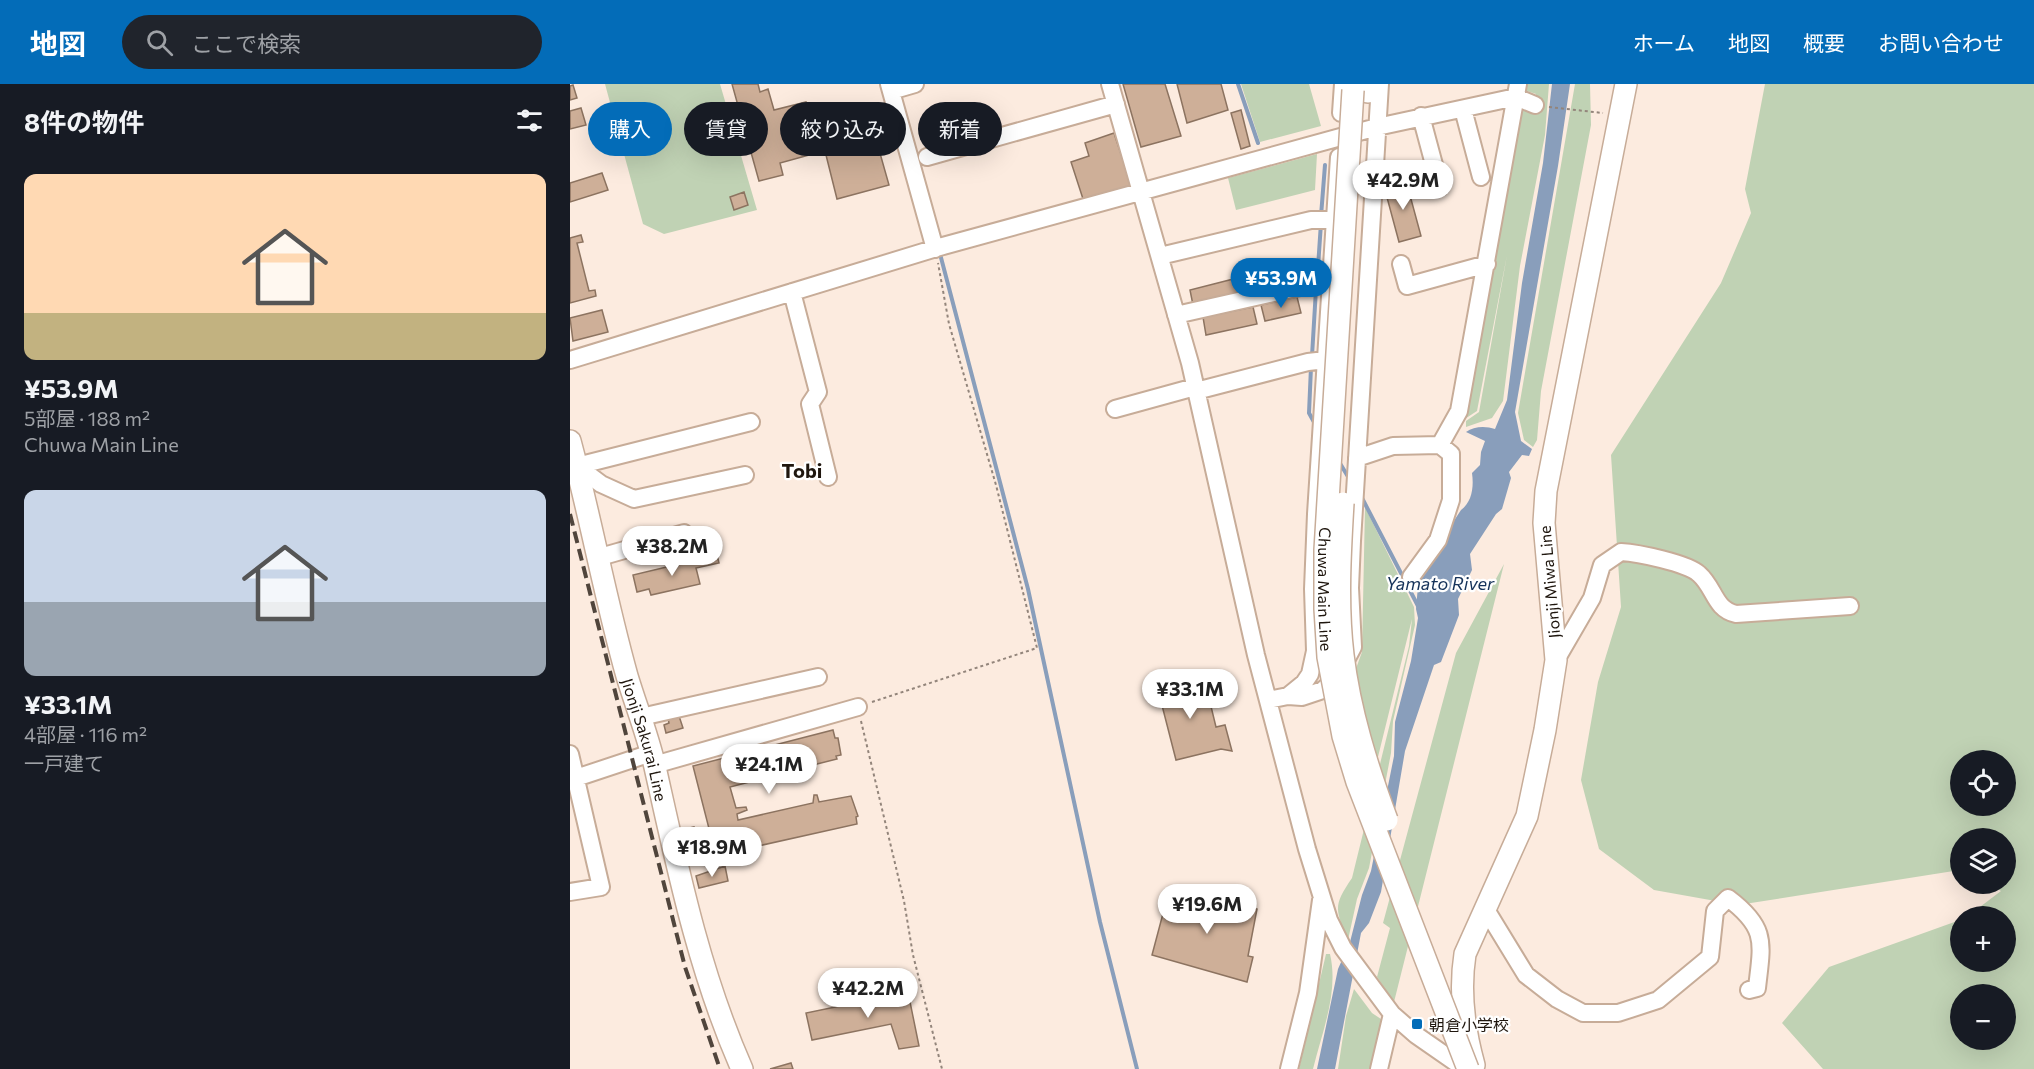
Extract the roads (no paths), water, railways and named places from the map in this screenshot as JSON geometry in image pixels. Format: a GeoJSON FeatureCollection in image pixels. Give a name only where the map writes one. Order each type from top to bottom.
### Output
{"type":"FeatureCollection","features":[{"type":"Feature","properties":{"kind":"main road","name":"Jionji Miwa Line"},"geometry":{"type":"LineString","coordinates":[[1475,1069],[1468,1044],[1461,978],[1465,954],[1527,816],[1556,660],[1544,523],[1546,490],[1615,114],[1626,84]]}},
{"type":"Feature","properties":{"kind":"main road","name":"Chuwa Main Line"},"geometry":{"type":"LineString","coordinates":[[1361,86],[1325,550],[1324,609],[1328,657],[1335,702],[1357,782],[1467,1069]]}},
{"type":"Feature","properties":{"kind":"main road","name":"Chuwa Main Line"},"geometry":{"type":"LineString","coordinates":[[1361,86],[1340,548],[1343,654],[1350,698],[1370,775],[1483,1069]]}},
{"type":"Feature","properties":{"kind":"main road","name":"Jionji Sakurai Line"},"geometry":{"type":"LineString","coordinates":[[570,441],[600,557],[627,676],[652,759],[676,869],[718,1011],[742,1069]]}},
{"type":"Feature","properties":{"kind":"street"},"geometry":{"type":"LineString","coordinates":[[1110,84],[1196,389],[1256,655],[1321,896],[1343,948],[1392,1014],[1416,1035],[1467,1069]]}},
{"type":"Feature","properties":{"kind":"street"},"geometry":{"type":"LineString","coordinates":[[1269,700],[1288,696],[1302,697],[1323,690],[1337,677],[1353,647],[1350,588],[1377,127],[1361,86]]}},
{"type":"Feature","properties":{"kind":"street"},"geometry":{"type":"LineString","coordinates":[[1288,696],[1304,683],[1310,674],[1315,651],[1313,589],[1316,516],[1340,137],[1361,86]]}},
{"type":"Feature","properties":{"kind":"street"},"geometry":{"type":"LineString","coordinates":[[899,87],[937,248]]}},
{"type":"Feature","properties":{"kind":"street"},"geometry":{"type":"LineString","coordinates":[[1517,90],[1534,105]]}},
{"type":"Feature","properties":{"kind":"street"},"geometry":{"type":"LineString","coordinates":[[570,360],[937,248],[1377,127],[1463,109],[1517,90]]}},
{"type":"Feature","properties":{"kind":"street"},"geometry":{"type":"LineString","coordinates":[[1440,445],[1459,411],[1517,90]]}},
{"type":"Feature","properties":{"kind":"street"},"geometry":{"type":"LineString","coordinates":[[927,157],[1116,104]]}},
{"type":"Feature","properties":{"kind":"street"},"geometry":{"type":"LineString","coordinates":[[1463,109],[1481,177]]}},
{"type":"Feature","properties":{"kind":"street"},"geometry":{"type":"LineString","coordinates":[[1421,116],[1440,187]]}},
{"type":"Feature","properties":{"kind":"street"},"geometry":{"type":"LineString","coordinates":[[1160,256],[1311,220],[1334,220]]}},
{"type":"Feature","properties":{"kind":"street"},"geometry":{"type":"LineString","coordinates":[[1401,264],[1407,286],[1487,264]]}},
{"type":"Feature","properties":{"kind":"street"},"geometry":{"type":"LineString","coordinates":[[1176,315],[1309,285],[1331,285]]}},
{"type":"Feature","properties":{"kind":"street"},"geometry":{"type":"LineString","coordinates":[[792,292],[818,392],[810,404],[828,477]]}},
{"type":"Feature","properties":{"kind":"street"},"geometry":{"type":"LineString","coordinates":[[1115,409],[1308,362],[1326,360]]}},
{"type":"Feature","properties":{"kind":"street"},"geometry":{"type":"LineString","coordinates":[[577,466],[751,423]]}},
{"type":"Feature","properties":{"kind":"street"},"geometry":{"type":"LineString","coordinates":[[1357,458],[1393,446],[1440,445],[1451,454],[1450,500],[1438,540],[1411,577]]}},
{"type":"Feature","properties":{"kind":"street"},"geometry":{"type":"LineString","coordinates":[[577,466],[600,484],[634,499],[745,475]]}},
{"type":"Feature","properties":{"kind":"street"},"geometry":{"type":"LineString","coordinates":[[600,557],[684,533]]}},
{"type":"Feature","properties":{"kind":"street"},"geometry":{"type":"LineString","coordinates":[[1556,660],[1592,598],[1602,565],[1621,552],[1690,569],[1706,582],[1726,612],[1736,614],[1850,606]]}},
{"type":"Feature","properties":{"kind":"street"},"geometry":{"type":"LineString","coordinates":[[641,717],[818,677]]}},
{"type":"Feature","properties":{"kind":"street"},"geometry":{"type":"LineString","coordinates":[[573,779],[858,706]]}},
{"type":"Feature","properties":{"kind":"street"},"geometry":{"type":"LineString","coordinates":[[570,754],[573,779],[601,887],[570,892]]}},
{"type":"Feature","properties":{"kind":"street"},"geometry":{"type":"LineString","coordinates":[[1289,1069],[1308,993],[1321,896]]}},
{"type":"Feature","properties":{"kind":"street"},"geometry":{"type":"LineString","coordinates":[[1485,908],[1526,975],[1557,999],[1583,1013],[1618,1013],[1658,1000],[1710,957],[1714,911],[1728,898],[1746,912],[1762,940],[1757,988],[1749,990]]}},
{"type":"Feature","properties":{"kind":"street"},"geometry":{"type":"LineString","coordinates":[[1379,1069],[1392,1014]]}},
{"type":"Feature","properties":{"kind":"water","name":"Yamato River"},"geometry":{"type":"Polygon","coordinates":[[[1552,84],[1570,84],[1515,412],[1521,441],[1532,449],[1529,456],[1522,455],[1509,472],[1511,478],[1502,509],[1496,514],[1470,554],[1472,570],[1458,599],[1459,615],[1441,662],[1434,665],[1405,751],[1381,892],[1369,923],[1361,933],[1335,1069],[1317,1069],[1338,969],[1350,942],[1362,895],[1371,871],[1394,756],[1395,722],[1411,661],[1418,618],[1416,609],[1419,574],[1470,498],[1473,484],[1472,473],[1480,465],[1485,441],[1466,432],[1480,427],[1495,429],[1507,400],[1522,283],[1543,163],[1552,84]]]}},
{"type":"Feature","properties":{"kind":"waterway"},"geometry":{"type":"LineString","coordinates":[[1238,84],[1258,143]]}},
{"type":"Feature","properties":{"kind":"waterway"},"geometry":{"type":"LineString","coordinates":[[1321,216],[1325,165]]}},
{"type":"Feature","properties":{"kind":"waterway"},"geometry":{"type":"LineString","coordinates":[[1317,282],[1321,223]]}},
{"type":"Feature","properties":{"kind":"waterway"},"geometry":{"type":"LineString","coordinates":[[939,250],[1028,589],[1100,922],[1137,1069]]}},
{"type":"Feature","properties":{"kind":"waterway"},"geometry":{"type":"LineString","coordinates":[[1312,356],[1316,289]]}},
{"type":"Feature","properties":{"kind":"waterway"},"geometry":{"type":"LineString","coordinates":[[1311,367],[1309,413],[1315,424]]}},
{"type":"Feature","properties":{"kind":"waterway"},"geometry":{"type":"LineString","coordinates":[[1338,460],[1350,480]]}},
{"type":"Feature","properties":{"kind":"waterway"},"geometry":{"type":"LineString","coordinates":[[1361,496],[1418,606]]}},
{"type":"Feature","properties":{"kind":"railway"},"geometry":{"type":"LineString","coordinates":[[570,514],[685,967],[720,1069]]}},
{"type":"Feature","properties":{"kind":"place","name":"朝倉小学校"},"geometry":{"type":"Point","coordinates":[1417,1024]}},
{"type":"Feature","properties":{"kind":"district","name":"Tobi"},"geometry":{"type":"Point","coordinates":[802,470]}}]}
